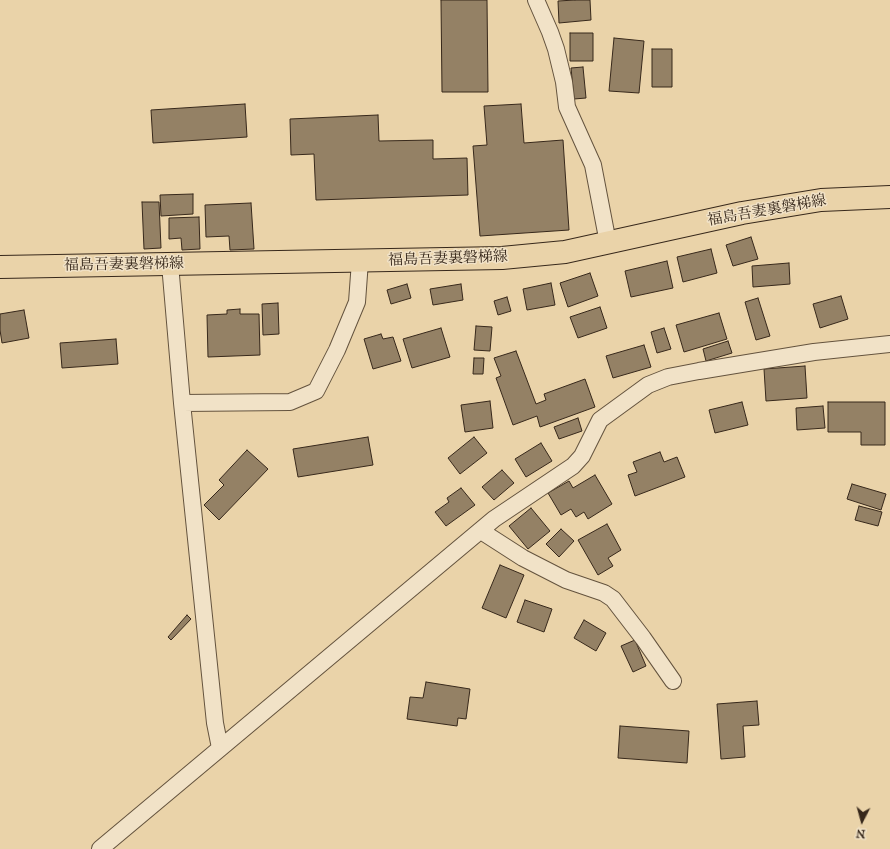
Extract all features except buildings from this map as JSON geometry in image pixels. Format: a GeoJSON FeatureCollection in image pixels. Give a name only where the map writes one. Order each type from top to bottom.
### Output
{"type":"FeatureCollection","features":[{"type":"Feature","properties":{"kind":"main road","name":"福島吾妻裏磐梯線"},"geometry":{"type":"LineString","coordinates":[[0,267],[502,258],[565,252],[742,213],[821,200],[890,197]]}},
{"type":"Feature","properties":{"kind":"street"},"geometry":{"type":"LineString","coordinates":[[536,0],[556,49],[564,82],[567,107],[593,165],[608,243]]}},
{"type":"Feature","properties":{"kind":"street"},"geometry":{"type":"LineString","coordinates":[[182,403],[290,402],[316,391],[337,350],[357,302],[360,261]]}},
{"type":"Feature","properties":{"kind":"street"},"geometry":{"type":"LineString","coordinates":[[170,264],[182,403],[214,723],[220,748]]}},
{"type":"Feature","properties":{"kind":"street"},"geometry":{"type":"LineString","coordinates":[[100,849],[494,519],[573,466],[582,456],[600,420],[648,385],[668,377],[814,352],[888,349]]}},
{"type":"Feature","properties":{"kind":"street"},"geometry":{"type":"LineString","coordinates":[[481,530],[523,558],[566,580],[604,593],[613,599],[643,638],[673,682]]}}]}
